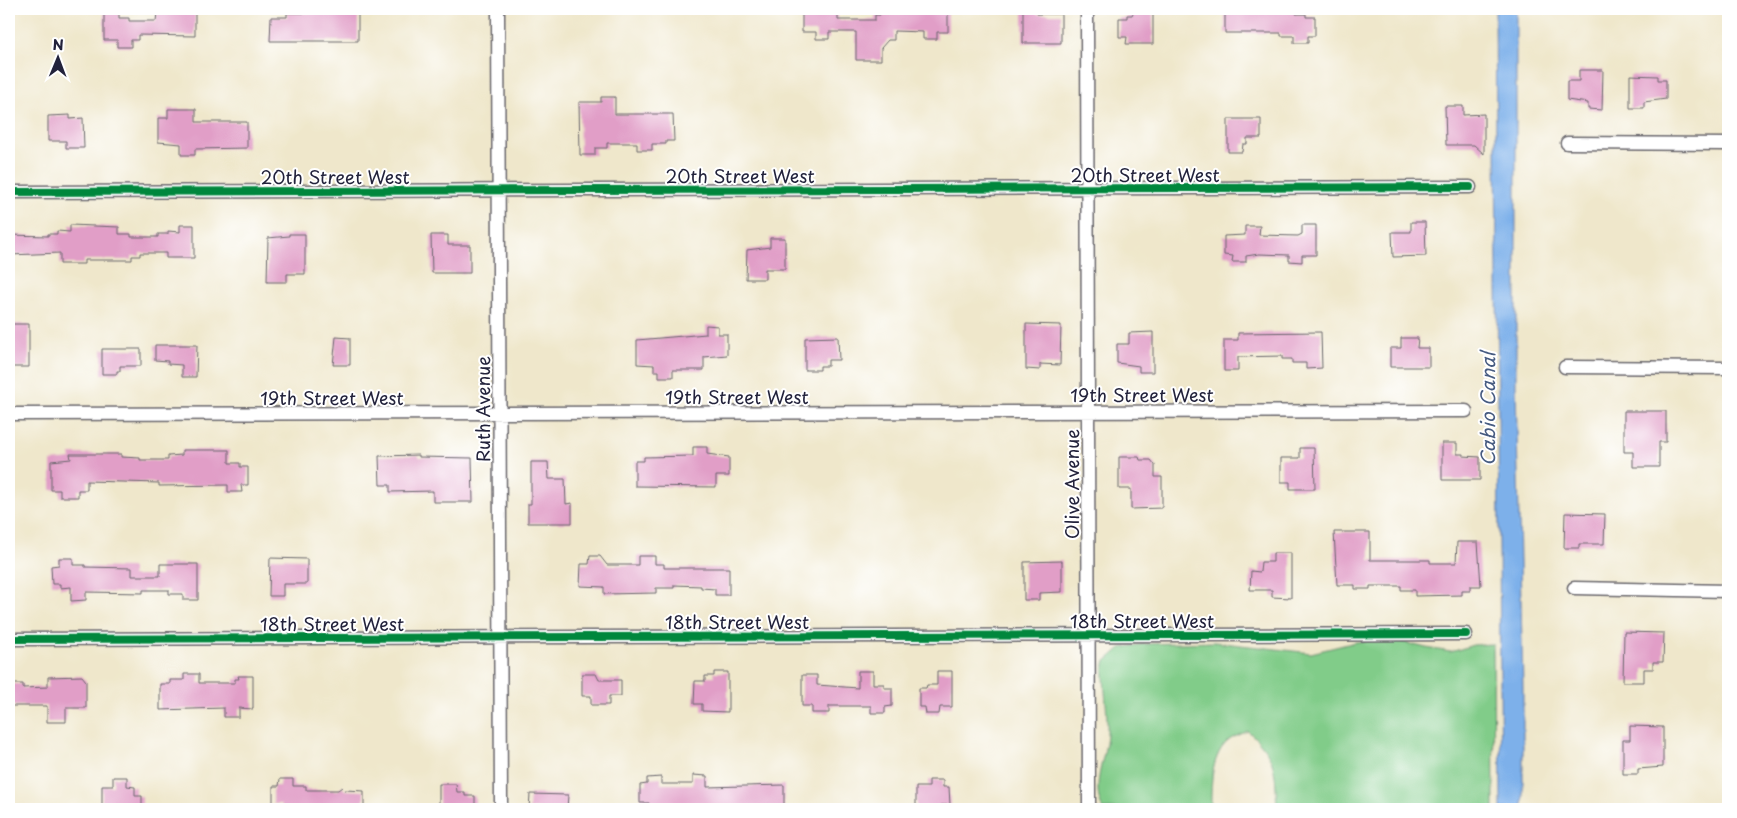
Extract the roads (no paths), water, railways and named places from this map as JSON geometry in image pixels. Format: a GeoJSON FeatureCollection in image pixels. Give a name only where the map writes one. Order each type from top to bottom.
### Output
{"type":"FeatureCollection","features":[{"type":"Feature","properties":{"kind":"street","name":"Ruth Avenue"},"geometry":{"type":"LineString","coordinates":[[498,9],[501,809]]}},
{"type":"Feature","properties":{"kind":"street","name":"Olive Avenue"},"geometry":{"type":"LineString","coordinates":[[1087,9],[1089,809]]}},
{"type":"Feature","properties":{"kind":"street"},"geometry":{"type":"LineString","coordinates":[[1567,143],[1728,144]]}},
{"type":"Feature","properties":{"kind":"street","name":"20th Street West"},"geometry":{"type":"LineString","coordinates":[[9,192],[1470,187]]}},
{"type":"Feature","properties":{"kind":"street"},"geometry":{"type":"LineString","coordinates":[[1566,367],[1728,368]]}},
{"type":"Feature","properties":{"kind":"street","name":"19th Street West"},"geometry":{"type":"LineString","coordinates":[[9,414],[1466,411]]}},
{"type":"Feature","properties":{"kind":"street"},"geometry":{"type":"LineString","coordinates":[[1574,588],[1728,591]]}},
{"type":"Feature","properties":{"kind":"street","name":"18th Street West"},"geometry":{"type":"LineString","coordinates":[[9,639],[1466,634]]}},
{"type":"Feature","properties":{"kind":"water"},"geometry":{"type":"Polygon","coordinates":[[[1495,9],[1516,9],[1516,388],[1523,687],[1523,809],[1501,809],[1495,9]]]}},
{"type":"Feature","properties":{"kind":"water label","name":"Cabio Canal"},"geometry":{"type":"Point","coordinates":[1487,409]}}]}
